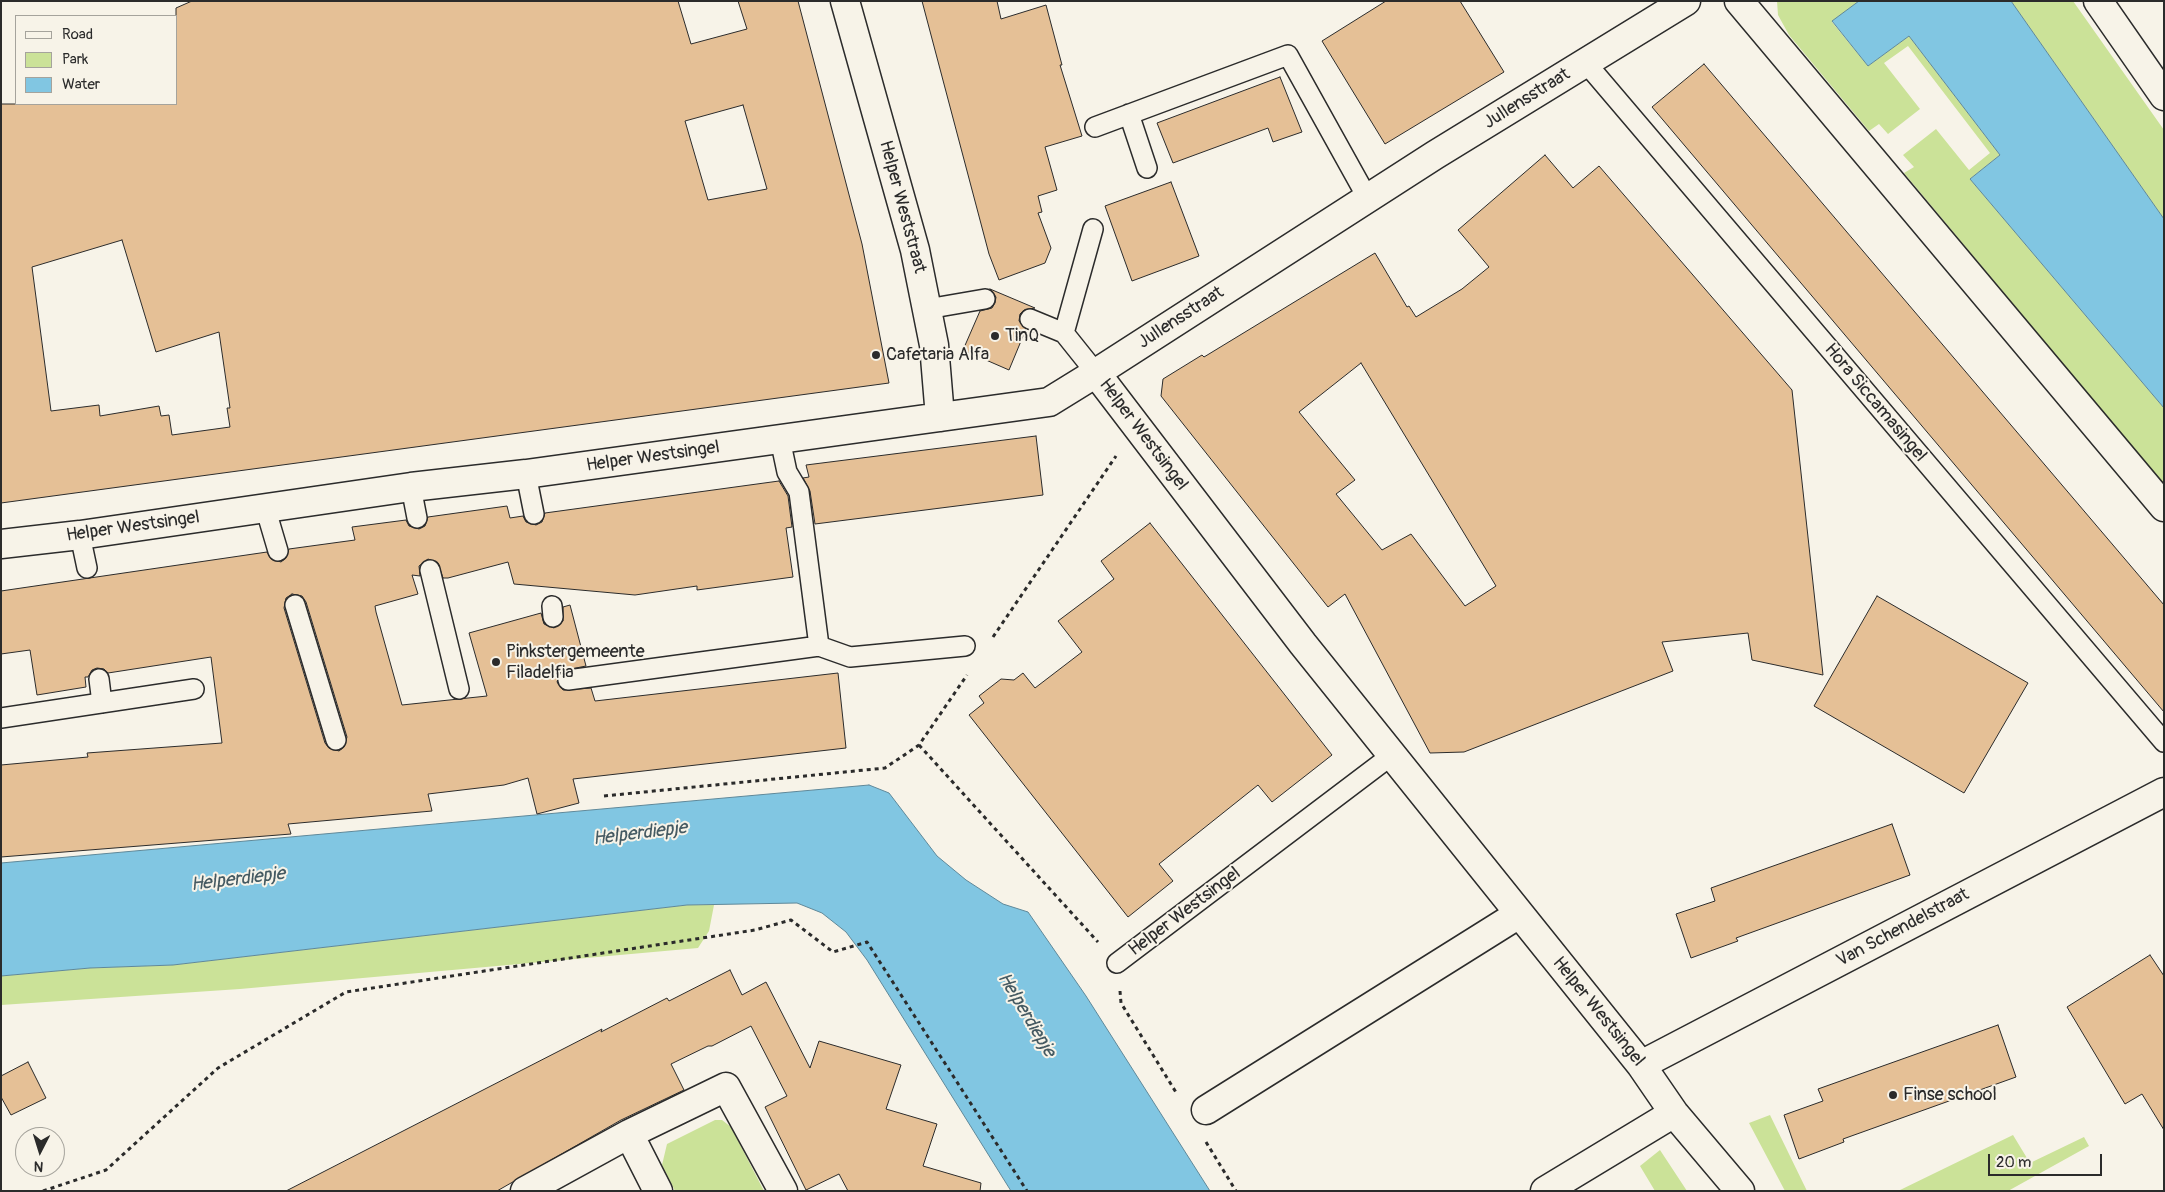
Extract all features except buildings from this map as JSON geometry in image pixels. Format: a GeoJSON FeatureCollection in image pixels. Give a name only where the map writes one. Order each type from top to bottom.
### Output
{"type":"FeatureCollection","features":[{"type":"Feature","properties":{"kind":"street","name":"Helper Weststraat"},"geometry":{"type":"LineString","coordinates":[[845,1],[915,250],[934,345],[940,417]]}},
{"type":"Feature","properties":{"kind":"street","name":"Jullensstraat"},"geometry":{"type":"LineString","coordinates":[[1096,373],[1368,199],[1686,1]]}},
{"type":"Feature","properties":{"kind":"street"},"geometry":{"type":"LineString","coordinates":[[1739,1],[2164,507]]}},
{"type":"Feature","properties":{"kind":"street"},"geometry":{"type":"LineString","coordinates":[[2098,1],[2164,96]]}},
{"type":"Feature","properties":{"kind":"street","name":"Helper Westsingel"},"geometry":{"type":"LineString","coordinates":[[1,544],[80,535],[411,487],[526,474],[1048,402],[1096,373],[1297,636],[1642,1065],[1674,1113],[1740,1191]]}},
{"type":"Feature","properties":{"kind":"street","name":"Van Schendelstraat"},"geometry":{"type":"LineString","coordinates":[[1642,1065],[2164,792]]}},
{"type":"Feature","properties":{"kind":"street"},"geometry":{"type":"LineString","coordinates":[[1196,1116],[1519,914]]}},
{"type":"Feature","properties":{"kind":"street"},"geometry":{"type":"LineString","coordinates":[[525,1191],[630,1134],[726,1087],[783,1191]]}},
{"type":"Feature","properties":{"kind":"street"},"geometry":{"type":"LineString","coordinates":[[1545,1191],[1674,1113]]}},
{"type":"Feature","properties":{"kind":"street"},"geometry":{"type":"LineString","coordinates":[[630,1134],[658,1191]]}},
{"type":"Feature","properties":{"kind":"lane"},"geometry":{"type":"LineString","coordinates":[[1095,127],[1288,55],[1368,199]]}},
{"type":"Feature","properties":{"kind":"lane","name":"Hora Siccamasingel"},"geometry":{"type":"LineString","coordinates":[[1586,63],[2164,742]]}},
{"type":"Feature","properties":{"kind":"lane"},"geometry":{"type":"LineString","coordinates":[[1130,114],[1147,168]]}},
{"type":"Feature","properties":{"kind":"lane"},"geometry":{"type":"LineString","coordinates":[[1064,333],[1093,229]]}},
{"type":"Feature","properties":{"kind":"lane"},"geometry":{"type":"LineString","coordinates":[[927,309],[985,299]]}},
{"type":"Feature","properties":{"kind":"lane"},"geometry":{"type":"LineString","coordinates":[[1030,319],[1064,333],[1096,373]]}},
{"type":"Feature","properties":{"kind":"lane"},"geometry":{"type":"LineString","coordinates":[[780,439],[787,472],[799,492],[819,646]]}},
{"type":"Feature","properties":{"kind":"lane"},"geometry":{"type":"LineString","coordinates":[[526,474],[534,514]]}},
{"type":"Feature","properties":{"kind":"lane"},"geometry":{"type":"LineString","coordinates":[[411,487],[416,518]]}},
{"type":"Feature","properties":{"kind":"lane"},"geometry":{"type":"LineString","coordinates":[[265,508],[278,550]]}},
{"type":"Feature","properties":{"kind":"lane"},"geometry":{"type":"LineString","coordinates":[[80,535],[87,568]]}},
{"type":"Feature","properties":{"kind":"lane"},"geometry":{"type":"LineString","coordinates":[[430,570],[459,689]]}},
{"type":"Feature","properties":{"kind":"lane"},"geometry":{"type":"LineString","coordinates":[[295,605],[336,740]]}},
{"type":"Feature","properties":{"kind":"lane"},"geometry":{"type":"LineString","coordinates":[[568,680],[819,646],[850,656],[965,646]]}},
{"type":"Feature","properties":{"kind":"lane"},"geometry":{"type":"LineString","coordinates":[[99,679],[102,703]]}},
{"type":"Feature","properties":{"kind":"lane"},"geometry":{"type":"LineString","coordinates":[[1,718],[194,690]]}},
{"type":"Feature","properties":{"kind":"lane","name":"Helper Westsingel"},"geometry":{"type":"LineString","coordinates":[[1117,963],[1392,755]]}},
{"type":"Feature","properties":{"kind":"path","name":"Helper Westsingel"},"geometry":{"type":"LineString","coordinates":[[919,745],[1117,963]]}},
{"type":"Feature","properties":{"kind":"path"},"geometry":{"type":"LineString","coordinates":[[43,1191],[106,1170],[218,1068],[346,992],[755,930],[791,920],[833,952],[867,942],[1027,1191]]}},
{"type":"Feature","properties":{"kind":"path"},"geometry":{"type":"LineString","coordinates":[[1117,963],[1121,1003],[1196,1116],[1236,1191]]}},
{"type":"Feature","properties":{"kind":"green space"},"geometry":{"type":"Polygon","coordinates":[[[1777,1],[1859,1],[1832,22],[1868,66],[1909,36],[2000,155],[1970,179],[2164,408],[2164,485],[1904,173],[1914,167],[1903,155],[1936,129],[1969,170],[1990,153],[1908,46],[1884,63],[1920,109],[1888,134],[1879,124],[1869,131],[1789,35],[1778,15],[1777,1]]]}},
{"type":"Feature","properties":{"kind":"green space"},"geometry":{"type":"Polygon","coordinates":[[[2011,1],[2073,1],[2164,130],[2164,219],[2011,1]]]}},
{"type":"Feature","properties":{"kind":"green space"},"geometry":{"type":"Polygon","coordinates":[[[687,905],[714,905],[709,931],[698,948],[240,989],[1,1005],[1,976],[90,968],[173,965],[687,905]]]}},
{"type":"Feature","properties":{"kind":"green space"},"geometry":{"type":"Polygon","coordinates":[[[1770,1115],[1807,1191],[1785,1191],[1749,1123],[1770,1115]]]}},
{"type":"Feature","properties":{"kind":"green space"},"geometry":{"type":"Polygon","coordinates":[[[715,1120],[722,1120],[731,1127],[764,1191],[675,1191],[662,1165],[667,1144],[715,1120]]]}},
{"type":"Feature","properties":{"kind":"green space"},"geometry":{"type":"Polygon","coordinates":[[[2013,1135],[2030,1163],[2084,1137],[2089,1146],[2008,1191],[1898,1191],[2013,1135]]]}},
{"type":"Feature","properties":{"kind":"green space"},"geometry":{"type":"Polygon","coordinates":[[[1660,1150],[1687,1191],[1655,1191],[1640,1166],[1660,1150]]]}},
{"type":"Feature","properties":{"kind":"water"},"geometry":{"type":"Polygon","coordinates":[[[1859,1],[2011,1],[2164,219],[2164,408],[1970,179],[2000,155],[1909,36],[1868,66],[1832,21],[1859,1]]]}},
{"type":"Feature","properties":{"kind":"water","name":"Helperdiepje"},"geometry":{"type":"Polygon","coordinates":[[[869,785],[889,793],[937,856],[966,880],[1003,904],[1028,912],[1086,996],[1210,1191],[1011,1191],[867,960],[846,932],[822,913],[797,903],[687,905],[173,965],[90,968],[1,976],[1,863],[869,785]]]}},
{"type":"Feature","properties":{"kind":"place","name":"TinQ"},"geometry":{"type":"Point","coordinates":[995,336]}},
{"type":"Feature","properties":{"kind":"place","name":"Cafetaria Alfa"},"geometry":{"type":"Point","coordinates":[876,355]}},
{"type":"Feature","properties":{"kind":"place","name":"Pinkstergemeente Filadelfia"},"geometry":{"type":"Point","coordinates":[496,662]}},
{"type":"Feature","properties":{"kind":"place","name":"Finse school"},"geometry":{"type":"Point","coordinates":[1893,1095]}}]}
